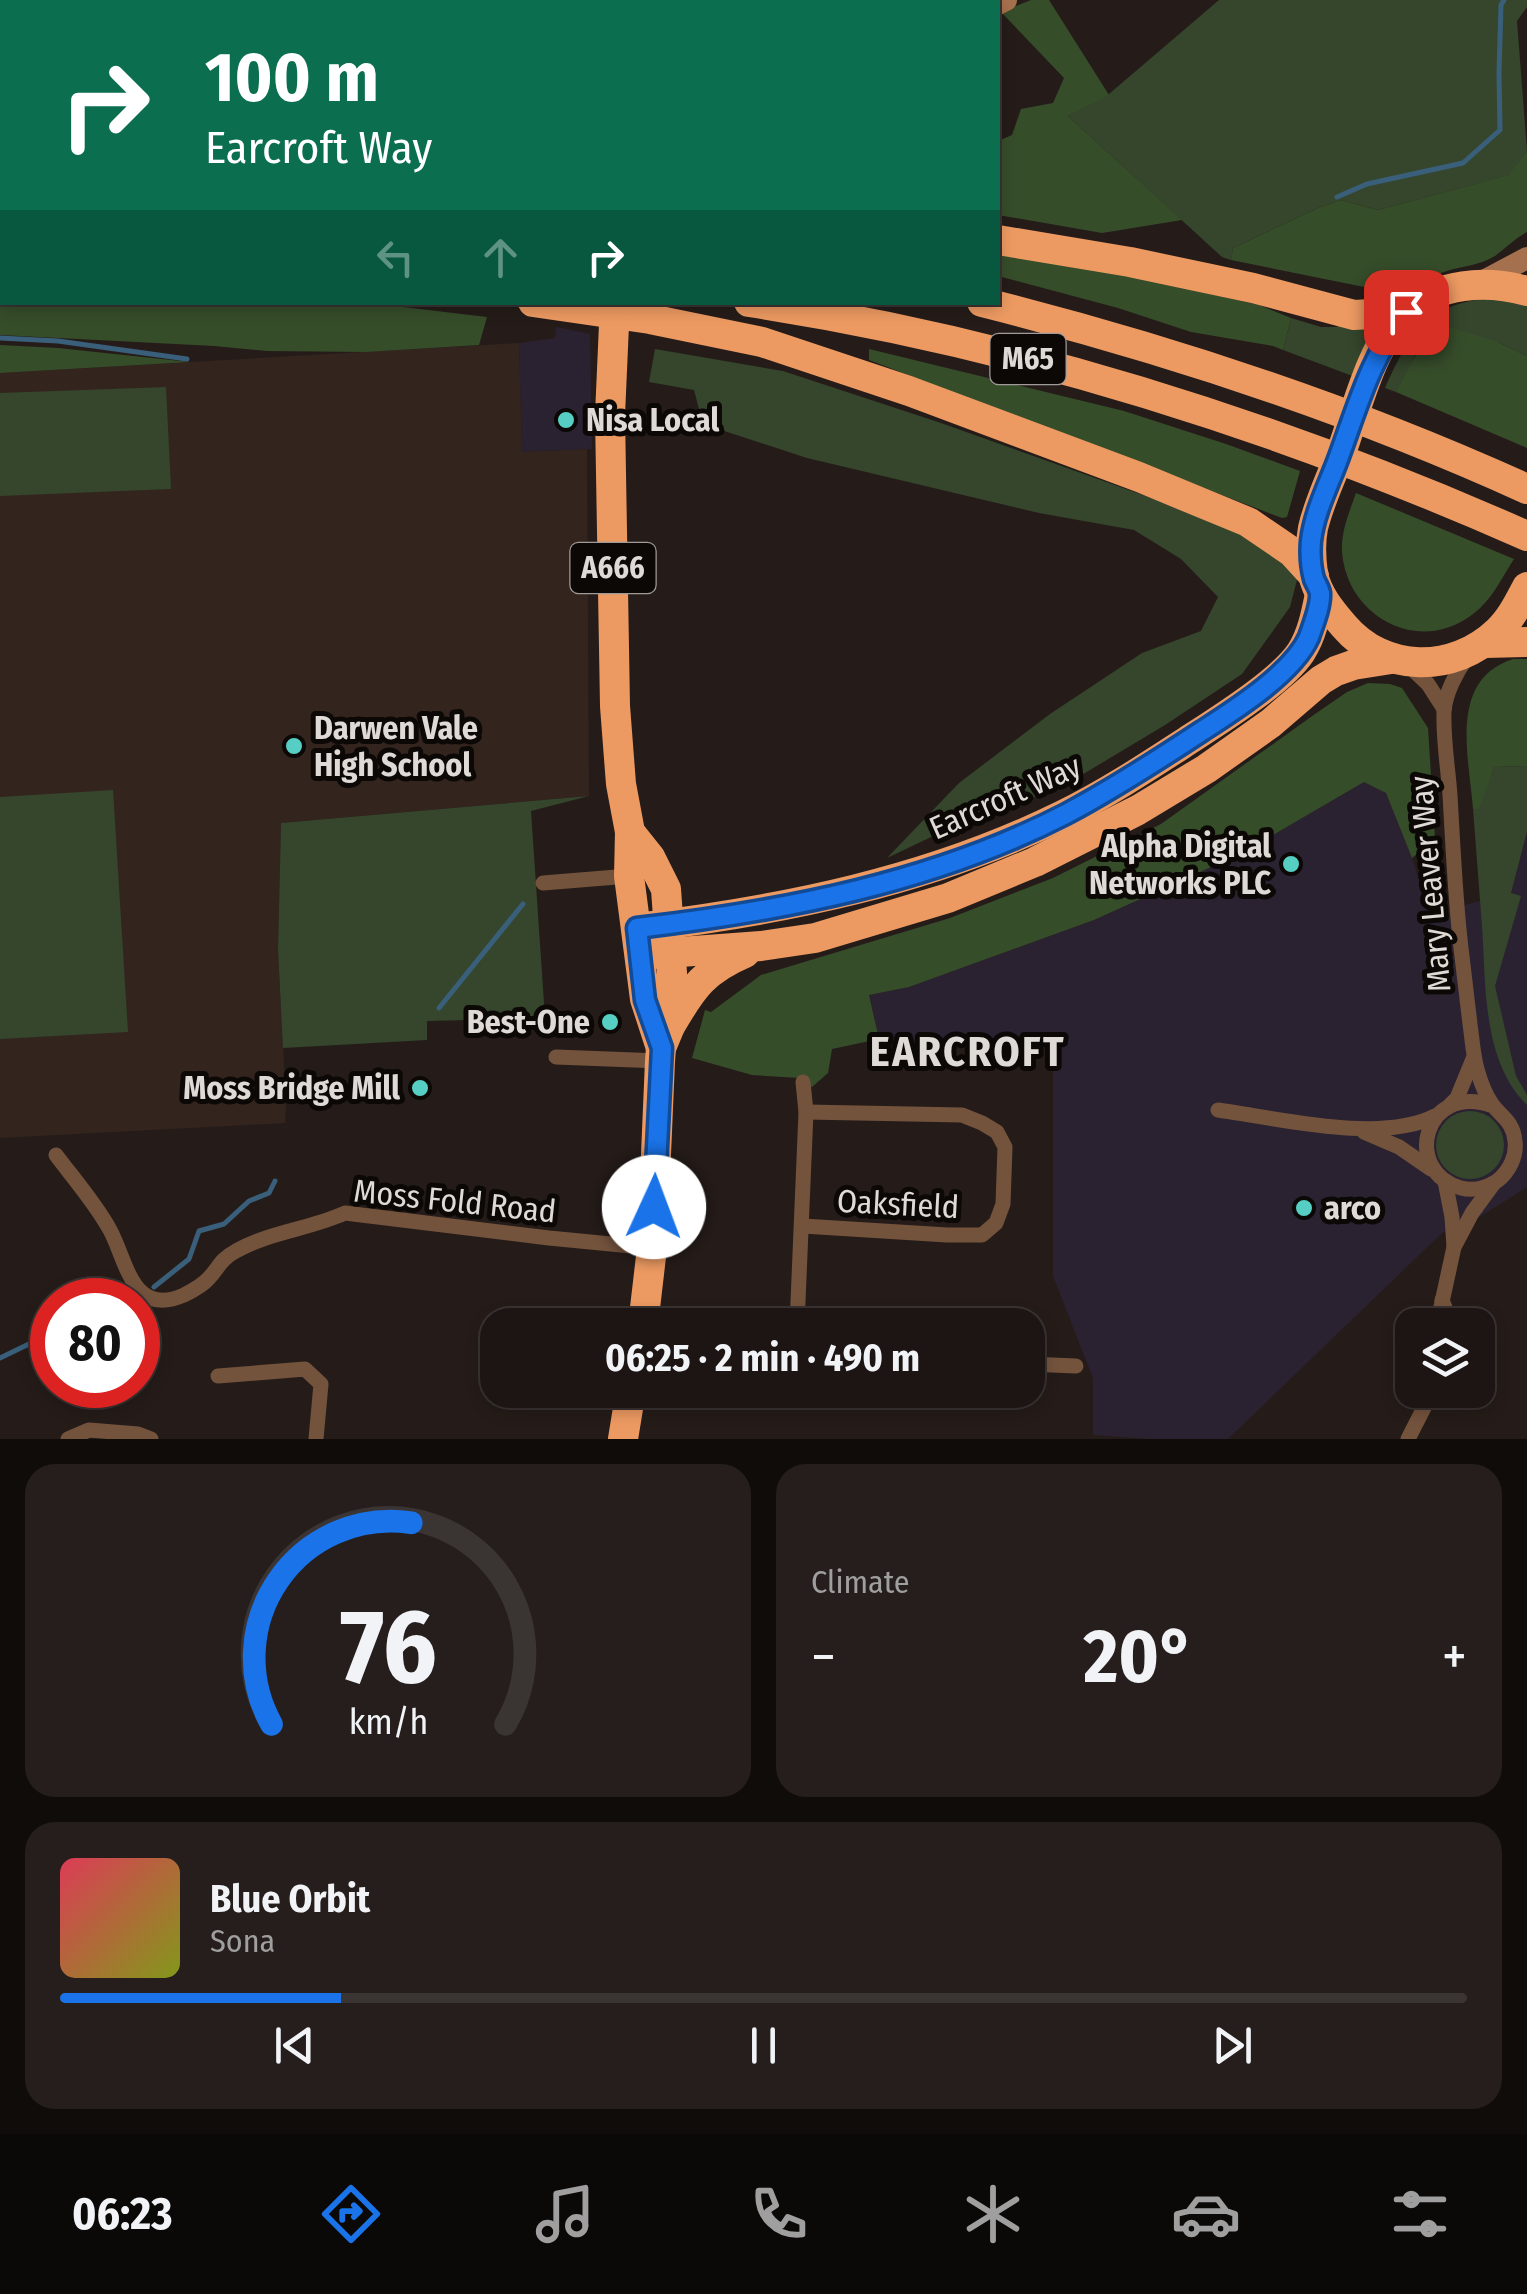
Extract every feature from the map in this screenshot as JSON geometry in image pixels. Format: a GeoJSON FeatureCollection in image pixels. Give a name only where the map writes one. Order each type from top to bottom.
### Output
{"type":"FeatureCollection","features":[{"type":"Feature","properties":{"kind":"highway"},"geometry":{"type":"LineString","coordinates":[[1000,240],[1218,280],[1354,316],[1406,312],[1440,292],[1460,286],[1502,284],[1527,290]]}},
{"type":"Feature","properties":{"kind":"highway","name":"M65"},"geometry":{"type":"LineString","coordinates":[[555,305],[762,342],[1140,476],[1248,522],[1276,539],[1292,552],[1317,586]]}},
{"type":"Feature","properties":{"kind":"highway","name":"A666"},"geometry":{"type":"LineString","coordinates":[[615,305],[610,415],[615,706],[621,784],[630,832],[629,876],[654,940]]}},
{"type":"Feature","properties":{"kind":"highway","name":"M65"},"geometry":{"type":"LineString","coordinates":[[767,305],[1001,352],[1160,396],[1300,443],[1520,533]]}},
{"type":"Feature","properties":{"kind":"highway","name":"M65"},"geometry":{"type":"LineString","coordinates":[[994,305],[1189,358],[1381,426],[1527,488]]}},
{"type":"Feature","properties":{"kind":"highway","name":"Earcroft Way"},"geometry":{"type":"LineString","coordinates":[[654,940],[716,919],[834,896],[984,850],[1064,815],[1133,776],[1278,676],[1301,652],[1314,620],[1317,586],[1310,546],[1318,512],[1377,356],[1406,312]]}},
{"type":"Feature","properties":{"kind":"highway"},"geometry":{"type":"LineString","coordinates":[[1317,586],[1351,635],[1373,651],[1398,661]]}},
{"type":"Feature","properties":{"kind":"highway"},"geometry":{"type":"LineString","coordinates":[[1479,646],[1502,628],[1527,586]]}},
{"type":"Feature","properties":{"kind":"highway","name":"Earcroft Way"},"geometry":{"type":"LineString","coordinates":[[654,940],[761,946],[814,938],[948,898],[1035,862],[1138,810],[1206,769],[1336,671],[1353,665],[1398,661],[1429,663],[1451,659],[1479,646],[1527,642]]}},
{"type":"Feature","properties":{"kind":"highway","name":"A666"},"geometry":{"type":"LineString","coordinates":[[630,832],[650,858],[666,889],[645,1000],[664,1044],[645,1308]]}},
{"type":"Feature","properties":{"kind":"highway"},"geometry":{"type":"LineString","coordinates":[[666,889],[684,904],[716,919]]}},
{"type":"Feature","properties":{"kind":"highway"},"geometry":{"type":"LineString","coordinates":[[664,1044],[702,977],[724,962],[761,946]]}},
{"type":"Feature","properties":{"kind":"highway"},"geometry":{"type":"LineString","coordinates":[[622,1439],[628,1408]]}},
{"type":"Feature","properties":{"kind":"street"},"geometry":{"type":"LineString","coordinates":[[1480,283],[1527,258]]}},
{"type":"Feature","properties":{"kind":"street","name":"Mary Leaver Way"},"geometry":{"type":"LineString","coordinates":[[1479,646],[1457,672],[1444,708],[1459,928],[1474,1055],[1484,1088],[1498,1110]]}},
{"type":"Feature","properties":{"kind":"street"},"geometry":{"type":"LineString","coordinates":[[1398,661],[1423,678],[1444,708]]}},
{"type":"Feature","properties":{"kind":"street"},"geometry":{"type":"LineString","coordinates":[[543,883],[629,876]]}},
{"type":"Feature","properties":{"kind":"street"},"geometry":{"type":"LineString","coordinates":[[556,1058],[664,1044]]}},
{"type":"Feature","properties":{"kind":"street"},"geometry":{"type":"LineString","coordinates":[[1454,1247],[1443,1179],[1432,1166],[1426,1140],[1430,1126],[1456,1098],[1474,1055]]}},
{"type":"Feature","properties":{"kind":"street"},"geometry":{"type":"LineString","coordinates":[[798,1308],[806,1112],[803,1082]]}},
{"type":"Feature","properties":{"kind":"street"},"geometry":{"type":"LineString","coordinates":[[1218,1110],[1355,1129],[1406,1126],[1464,1101],[1479,1101],[1527,1132]]}},
{"type":"Feature","properties":{"kind":"street"},"geometry":{"type":"LineString","coordinates":[[1440,1308],[1454,1247],[1472,1213],[1511,1165],[1515,1152],[1511,1125],[1498,1110]]}},
{"type":"Feature","properties":{"kind":"street","name":"Oaksfield"},"geometry":{"type":"LineString","coordinates":[[803,1226],[982,1234],[996,1223],[1004,1204],[1006,1146],[997,1132],[962,1115],[806,1112]]}},
{"type":"Feature","properties":{"kind":"street"},"geometry":{"type":"LineString","coordinates":[[1355,1129],[1399,1147],[1443,1179],[1469,1190],[1527,1170]]}},
{"type":"Feature","properties":{"kind":"street","name":"Moss Fold Road"},"geometry":{"type":"LineString","coordinates":[[56,1155],[110,1230],[133,1285],[150,1298],[168,1300],[185,1294],[209,1279],[219,1262],[238,1250],[345,1212],[652,1248]]}},
{"type":"Feature","properties":{"kind":"street"},"geometry":{"type":"LineString","coordinates":[[1442,1300],[1445,1308]]}},
{"type":"Feature","properties":{"kind":"street"},"geometry":{"type":"LineString","coordinates":[[1045,1365],[1076,1366]]}},
{"type":"Feature","properties":{"kind":"street"},"geometry":{"type":"LineString","coordinates":[[218,1376],[305,1369],[321,1384],[316,1439]]}},
{"type":"Feature","properties":{"kind":"street"},"geometry":{"type":"LineString","coordinates":[[1408,1439],[1423,1408]]}},
{"type":"Feature","properties":{"kind":"street"},"geometry":{"type":"LineString","coordinates":[[68,1439],[90,1430],[138,1434],[151,1439]]}},
{"type":"Feature","properties":{"kind":"shaded area"},"geometry":{"type":"Polygon","coordinates":[[[556,327],[590,334],[592,449],[522,452],[519,343],[555,338],[556,327]]]}},
{"type":"Feature","properties":{"kind":"shaded area","name":"Darwen Vale High School"},"geometry":{"type":"Polygon","coordinates":[[[519,343],[522,452],[587,449],[589,796],[281,823],[278,950],[285,1123],[0,1138],[0,373],[519,343]]]}},
{"type":"Feature","properties":{"kind":"shaded area"},"geometry":{"type":"Polygon","coordinates":[[[1364,782],[1386,793],[1430,914],[1511,893],[1527,832],[1527,1187],[1462,1228],[1443,1232],[1228,1439],[1093,1435],[1093,1378],[1053,1276],[1053,1048],[879,1039],[869,995],[909,987],[1094,920],[1242,853],[1364,782]]]}},
{"type":"Feature","properties":{"kind":"green space"},"geometry":{"type":"Polygon","coordinates":[[[1031,0],[1049,0],[1109,95],[1068,116],[1182,220],[1102,233],[1000,215],[1000,140],[1012,135],[1021,109],[1053,103],[1064,78],[1001,12],[1031,0]]]}},
{"type":"Feature","properties":{"kind":"green space"},"geometry":{"type":"Polygon","coordinates":[[[1219,0],[1527,0],[1527,7],[1517,21],[1527,151],[1510,175],[1378,210],[1341,200],[1233,248],[1231,260],[1222,257],[1068,116],[1109,94],[1219,0]]]}},
{"type":"Feature","properties":{"kind":"green space"},"geometry":{"type":"Polygon","coordinates":[[[1527,151],[1527,232],[1482,262],[1389,292],[1231,260],[1233,248],[1318,208],[1341,200],[1378,210],[1509,175],[1527,151]]]}},
{"type":"Feature","properties":{"kind":"green space"},"geometry":{"type":"Polygon","coordinates":[[[1000,252],[1087,266],[1259,305],[1291,318],[1283,350],[1191,332],[1000,277],[1000,252]]]}},
{"type":"Feature","properties":{"kind":"green space"},"geometry":{"type":"Polygon","coordinates":[[[1491,298],[1527,304],[1527,356],[1498,342],[1419,348],[1396,392],[1385,388],[1403,351],[1423,325],[1450,307],[1491,298]]]}},
{"type":"Feature","properties":{"kind":"green space"},"geometry":{"type":"Polygon","coordinates":[[[0,305],[386,305],[487,317],[479,345],[366,352],[267,351],[0,335],[0,305]]]}},
{"type":"Feature","properties":{"kind":"green space"},"geometry":{"type":"Polygon","coordinates":[[[1291,318],[1321,327],[1337,327],[1338,322],[1382,326],[1358,378],[1283,350],[1291,318]]]}},
{"type":"Feature","properties":{"kind":"green space"},"geometry":{"type":"Polygon","coordinates":[[[1450,327],[1527,356],[1527,448],[1396,392],[1423,347],[1450,327]]]}},
{"type":"Feature","properties":{"kind":"green space"},"geometry":{"type":"Polygon","coordinates":[[[0,345],[58,348],[190,362],[0,373],[0,345]]]}},
{"type":"Feature","properties":{"kind":"green space"},"geometry":{"type":"Polygon","coordinates":[[[655,349],[783,371],[1210,519],[1260,544],[1298,576],[1290,607],[1242,674],[1165,725],[1060,788],[950,828],[887,858],[959,783],[1050,714],[1142,653],[1201,631],[1218,597],[1181,559],[1134,530],[1039,513],[807,458],[703,424],[694,390],[649,382],[655,349]]]}},
{"type":"Feature","properties":{"kind":"green space"},"geometry":{"type":"Polygon","coordinates":[[[869,349],[1124,411],[1300,471],[1287,517],[869,360],[869,349]]]}},
{"type":"Feature","properties":{"kind":"green space"},"geometry":{"type":"Polygon","coordinates":[[[166,387],[171,489],[0,496],[0,393],[166,387]]]}},
{"type":"Feature","properties":{"kind":"green space"},"geometry":{"type":"Polygon","coordinates":[[[1356,493],[1514,559],[1486,602],[1452,626],[1409,630],[1389,623],[1357,595],[1347,575],[1343,537],[1356,493]]]}},
{"type":"Feature","properties":{"kind":"green space"},"geometry":{"type":"Polygon","coordinates":[[[1513,659],[1527,659],[1527,766],[1494,767],[1476,810],[1467,744],[1471,702],[1492,669],[1513,659]]]}},
{"type":"Feature","properties":{"kind":"green space"},"geometry":{"type":"Polygon","coordinates":[[[1368,683],[1402,688],[1428,728],[1435,839],[1412,858],[1386,793],[1364,782],[1242,853],[1094,920],[909,987],[869,995],[879,1039],[832,1049],[828,1073],[812,1087],[800,1078],[752,1075],[692,1058],[705,1010],[711,1012],[761,975],[950,918],[1053,878],[1161,824],[1347,692],[1368,683]]]}},
{"type":"Feature","properties":{"kind":"green space"},"geometry":{"type":"Polygon","coordinates":[[[1527,766],[1527,832],[1511,893],[1521,896],[1495,986],[1516,1076],[1527,1095],[1527,1105],[1502,1067],[1489,1021],[1473,809],[1476,810],[1494,767],[1527,766]]]}},
{"type":"Feature","properties":{"kind":"green space"},"geometry":{"type":"Polygon","coordinates":[[[113,790],[128,1032],[0,1039],[0,797],[113,790]]]}},
{"type":"Feature","properties":{"kind":"green space"},"geometry":{"type":"Polygon","coordinates":[[[589,796],[531,811],[545,1018],[427,1021],[427,1040],[283,1048],[278,950],[281,823],[589,796]]]}},
{"type":"Feature","properties":{"kind":"green space"},"geometry":{"type":"Polygon","coordinates":[[[1470,1111],[1494,1121],[1504,1145],[1494,1169],[1470,1179],[1446,1169],[1436,1145],[1446,1121],[1470,1111]]]}},
{"type":"Feature","properties":{"kind":"waterway"},"geometry":{"type":"LineString","coordinates":[[1337,197],[1367,184],[1463,163],[1500,130],[1504,0]]}},
{"type":"Feature","properties":{"kind":"waterway"},"geometry":{"type":"LineString","coordinates":[[0,338],[58,341],[187,359]]}},
{"type":"Feature","properties":{"kind":"waterway"},"geometry":{"type":"LineString","coordinates":[[439,1008],[523,904]]}},
{"type":"Feature","properties":{"kind":"waterway"},"geometry":{"type":"LineString","coordinates":[[160,1282],[189,1259],[199,1231],[224,1224],[249,1201],[269,1193],[275,1181]]}},
{"type":"Feature","properties":{"kind":"waterway"},"geometry":{"type":"LineString","coordinates":[[0,1358],[30,1344]]}},
{"type":"Feature","properties":{"kind":"place","name":"Nisa Local"},"geometry":{"type":"Point","coordinates":[566,420]}},
{"type":"Feature","properties":{"kind":"place","name":"Darwen Vale High School"},"geometry":{"type":"Point","coordinates":[294,746]}},
{"type":"Feature","properties":{"kind":"place","name":"Alpha Digital Networks PLC"},"geometry":{"type":"Point","coordinates":[1291,864]}},
{"type":"Feature","properties":{"kind":"place","name":"Best-One"},"geometry":{"type":"Point","coordinates":[610,1022]}},
{"type":"Feature","properties":{"kind":"place","name":"Moss Bridge Mill"},"geometry":{"type":"Point","coordinates":[420,1088]}},
{"type":"Feature","properties":{"kind":"place","name":"arco"},"geometry":{"type":"Point","coordinates":[1304,1208]}},
{"type":"Feature","properties":{"kind":"district","name":"EARCROFT"},"geometry":{"type":"Point","coordinates":[968,1052]}},
{"type":"Feature","properties":{"kind":"route"},"geometry":{"type":"LineString","coordinates":[[654,1207],[662,1048],[645,1000],[637,928],[716,919],[834,896],[984,850],[1064,815],[1133,776],[1278,676],[1301,652],[1314,620],[1320,594],[1310,546],[1318,512],[1377,356],[1406,312]]}}]}
